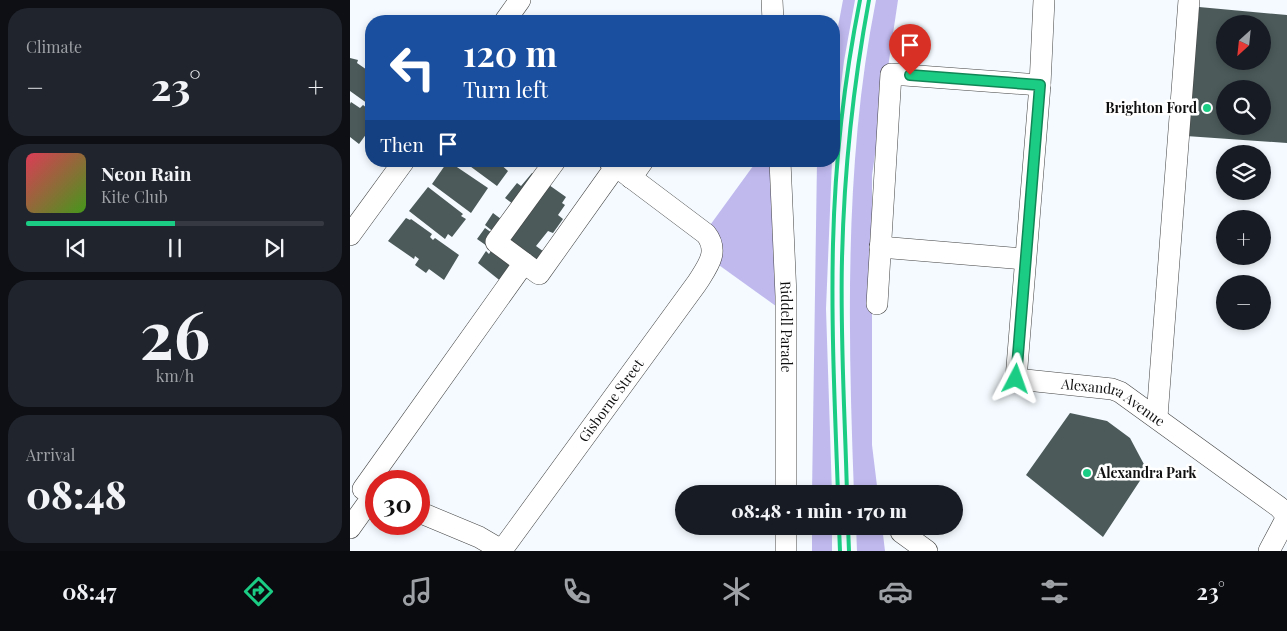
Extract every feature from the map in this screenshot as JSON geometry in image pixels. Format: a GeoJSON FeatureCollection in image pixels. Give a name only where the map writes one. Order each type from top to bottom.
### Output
{"type":"FeatureCollection","features":[{"type":"Feature","properties":{"kind":"street"},"geometry":{"type":"LineString","coordinates":[[509,15],[520,0]]}},
{"type":"Feature","properties":{"kind":"street"},"geometry":{"type":"LineString","coordinates":[[772,0],[773,15]]}},
{"type":"Feature","properties":{"kind":"street","name":"Alexandra Avenue"},"geometry":{"type":"LineString","coordinates":[[1044,0],[1040,85],[1016,379],[1116,390],[1125,394],[1279,508],[1287,516]]}},
{"type":"Feature","properties":{"kind":"street"},"geometry":{"type":"LineString","coordinates":[[1157,417],[1189,0]]}},
{"type":"Feature","properties":{"kind":"street"},"geometry":{"type":"LineString","coordinates":[[877,304],[892,74],[1040,85]]}},
{"type":"Feature","properties":{"kind":"street"},"geometry":{"type":"LineString","coordinates":[[350,235],[400,167]]}},
{"type":"Feature","properties":{"kind":"street"},"geometry":{"type":"LineString","coordinates":[[551,167],[496,242],[539,274],[625,167]]}},
{"type":"Feature","properties":{"kind":"street","name":"Gisborne Street"},"geometry":{"type":"LineString","coordinates":[[492,548],[697,283],[712,259],[712,242],[705,233],[625,167]]}},
{"type":"Feature","properties":{"kind":"street","name":"Riddell Parade"},"geometry":{"type":"LineString","coordinates":[[780,167],[786,296],[786,485]]}},
{"type":"Feature","properties":{"kind":"street"},"geometry":{"type":"LineString","coordinates":[[880,247],[1025,259]]}},
{"type":"Feature","properties":{"kind":"street"},"geometry":{"type":"LineString","coordinates":[[380,470],[524,263]]}},
{"type":"Feature","properties":{"kind":"street"},"geometry":{"type":"LineString","coordinates":[[350,528],[365,492]]}},
{"type":"Feature","properties":{"kind":"street"},"geometry":{"type":"LineString","coordinates":[[1269,551],[1287,516]]}},
{"type":"Feature","properties":{"kind":"street"},"geometry":{"type":"LineString","coordinates":[[430,517],[492,548]]}},
{"type":"Feature","properties":{"kind":"street"},"geometry":{"type":"LineString","coordinates":[[786,535],[786,551]]}},
{"type":"Feature","properties":{"kind":"street"},"geometry":{"type":"LineString","coordinates":[[905,535],[927,551]]}},
{"type":"Feature","properties":{"kind":"shaded area"},"geometry":{"type":"Polygon","coordinates":[[[843,0],[855,0],[840,93],[840,16],[843,0]]]}},
{"type":"Feature","properties":{"kind":"shaded area"},"geometry":{"type":"Polygon","coordinates":[[[876,0],[898,0],[872,175],[872,445],[877,485],[854,485],[850,370],[851,246],[858,122],[876,0]]]}},
{"type":"Feature","properties":{"kind":"shaded area"},"geometry":{"type":"Polygon","coordinates":[[[752,167],[772,167],[780,309],[716,263],[708,228],[752,167]]]}},
{"type":"Feature","properties":{"kind":"shaded area"},"geometry":{"type":"Polygon","coordinates":[[[817,167],[832,167],[826,309],[832,485],[812,485],[817,167]]]}},
{"type":"Feature","properties":{"kind":"shaded area"},"geometry":{"type":"Polygon","coordinates":[[[812,535],[832,535],[832,551],[812,551],[812,535]]]}},
{"type":"Feature","properties":{"kind":"shaded area"},"geometry":{"type":"Polygon","coordinates":[[[856,535],[883,535],[885,551],[857,551],[856,535]]]}},
{"type":"Feature","properties":{"kind":"building","name":"Brighton Ford"},"geometry":{"type":"Polygon","coordinates":[[[1199,7],[1287,15],[1287,143],[1186,136],[1195,22],[1198,22],[1199,7]]]}},
{"type":"Feature","properties":{"kind":"building"},"geometry":{"type":"Polygon","coordinates":[[[350,58],[358,60],[357,63],[365,69],[365,102],[350,91],[350,58]]]}},
{"type":"Feature","properties":{"kind":"building"},"geometry":{"type":"Polygon","coordinates":[[[351,102],[360,108],[363,105],[365,106],[365,136],[359,144],[350,137],[351,102]]]}},
{"type":"Feature","properties":{"kind":"building"},"geometry":{"type":"Polygon","coordinates":[[[444,167],[457,167],[488,188],[471,213],[432,184],[444,167]]]}},
{"type":"Feature","properties":{"kind":"building"},"geometry":{"type":"Polygon","coordinates":[[[471,167],[504,167],[508,171],[497,186],[471,167]]]}},
{"type":"Feature","properties":{"kind":"building"},"geometry":{"type":"Polygon","coordinates":[[[532,173],[538,178],[517,207],[505,198],[517,183],[521,186],[532,173]]]}},
{"type":"Feature","properties":{"kind":"building"},"geometry":{"type":"Polygon","coordinates":[[[549,185],[566,197],[562,203],[565,205],[558,215],[563,219],[553,233],[548,231],[536,246],[547,254],[538,267],[504,243],[549,185]]]}},
{"type":"Feature","properties":{"kind":"building"},"geometry":{"type":"Polygon","coordinates":[[[428,187],[463,214],[461,216],[466,219],[452,237],[448,234],[445,239],[409,211],[428,187]]]}},
{"type":"Feature","properties":{"kind":"building"},"geometry":{"type":"Polygon","coordinates":[[[493,213],[505,222],[496,234],[485,225],[493,213]]]}},
{"type":"Feature","properties":{"kind":"building"},"geometry":{"type":"Polygon","coordinates":[[[406,218],[411,219],[432,234],[430,237],[433,240],[435,238],[459,255],[444,280],[429,269],[426,273],[415,265],[419,259],[415,256],[414,259],[388,241],[406,218]]]}},
{"type":"Feature","properties":{"kind":"building"},"geometry":{"type":"Polygon","coordinates":[[[485,228],[495,235],[487,246],[477,239],[485,228]]]}},
{"type":"Feature","properties":{"kind":"building"},"geometry":{"type":"Polygon","coordinates":[[[492,249],[515,266],[503,283],[478,263],[486,251],[489,254],[492,249]]]}},
{"type":"Feature","properties":{"kind":"building","name":"Alexandra Park"},"geometry":{"type":"Polygon","coordinates":[[[1070,413],[1107,421],[1130,438],[1147,470],[1103,537],[1026,475],[1070,413]]]}},
{"type":"Feature","properties":{"kind":"railway"},"geometry":{"type":"LineString","coordinates":[[840,135],[854,30],[860,0]]}},
{"type":"Feature","properties":{"kind":"railway"},"geometry":{"type":"LineString","coordinates":[[847,485],[842,318],[843,226],[850,129],[869,0]]}},
{"type":"Feature","properties":{"kind":"railway"},"geometry":{"type":"LineString","coordinates":[[837,167],[834,213],[833,338],[838,485]]}},
{"type":"Feature","properties":{"kind":"railway"},"geometry":{"type":"LineString","coordinates":[[839,535],[840,551]]}},
{"type":"Feature","properties":{"kind":"railway"},"geometry":{"type":"LineString","coordinates":[[848,535],[849,551]]}},
{"type":"Feature","properties":{"kind":"place","name":"Brighton Ford"},"geometry":{"type":"Point","coordinates":[1207,108]}},
{"type":"Feature","properties":{"kind":"place","name":"Alexandra Park"},"geometry":{"type":"Point","coordinates":[1087,473]}},
{"type":"Feature","properties":{"kind":"route"},"geometry":{"type":"LineString","coordinates":[[910,75],[1040,85],[1016,379]]}}]}
